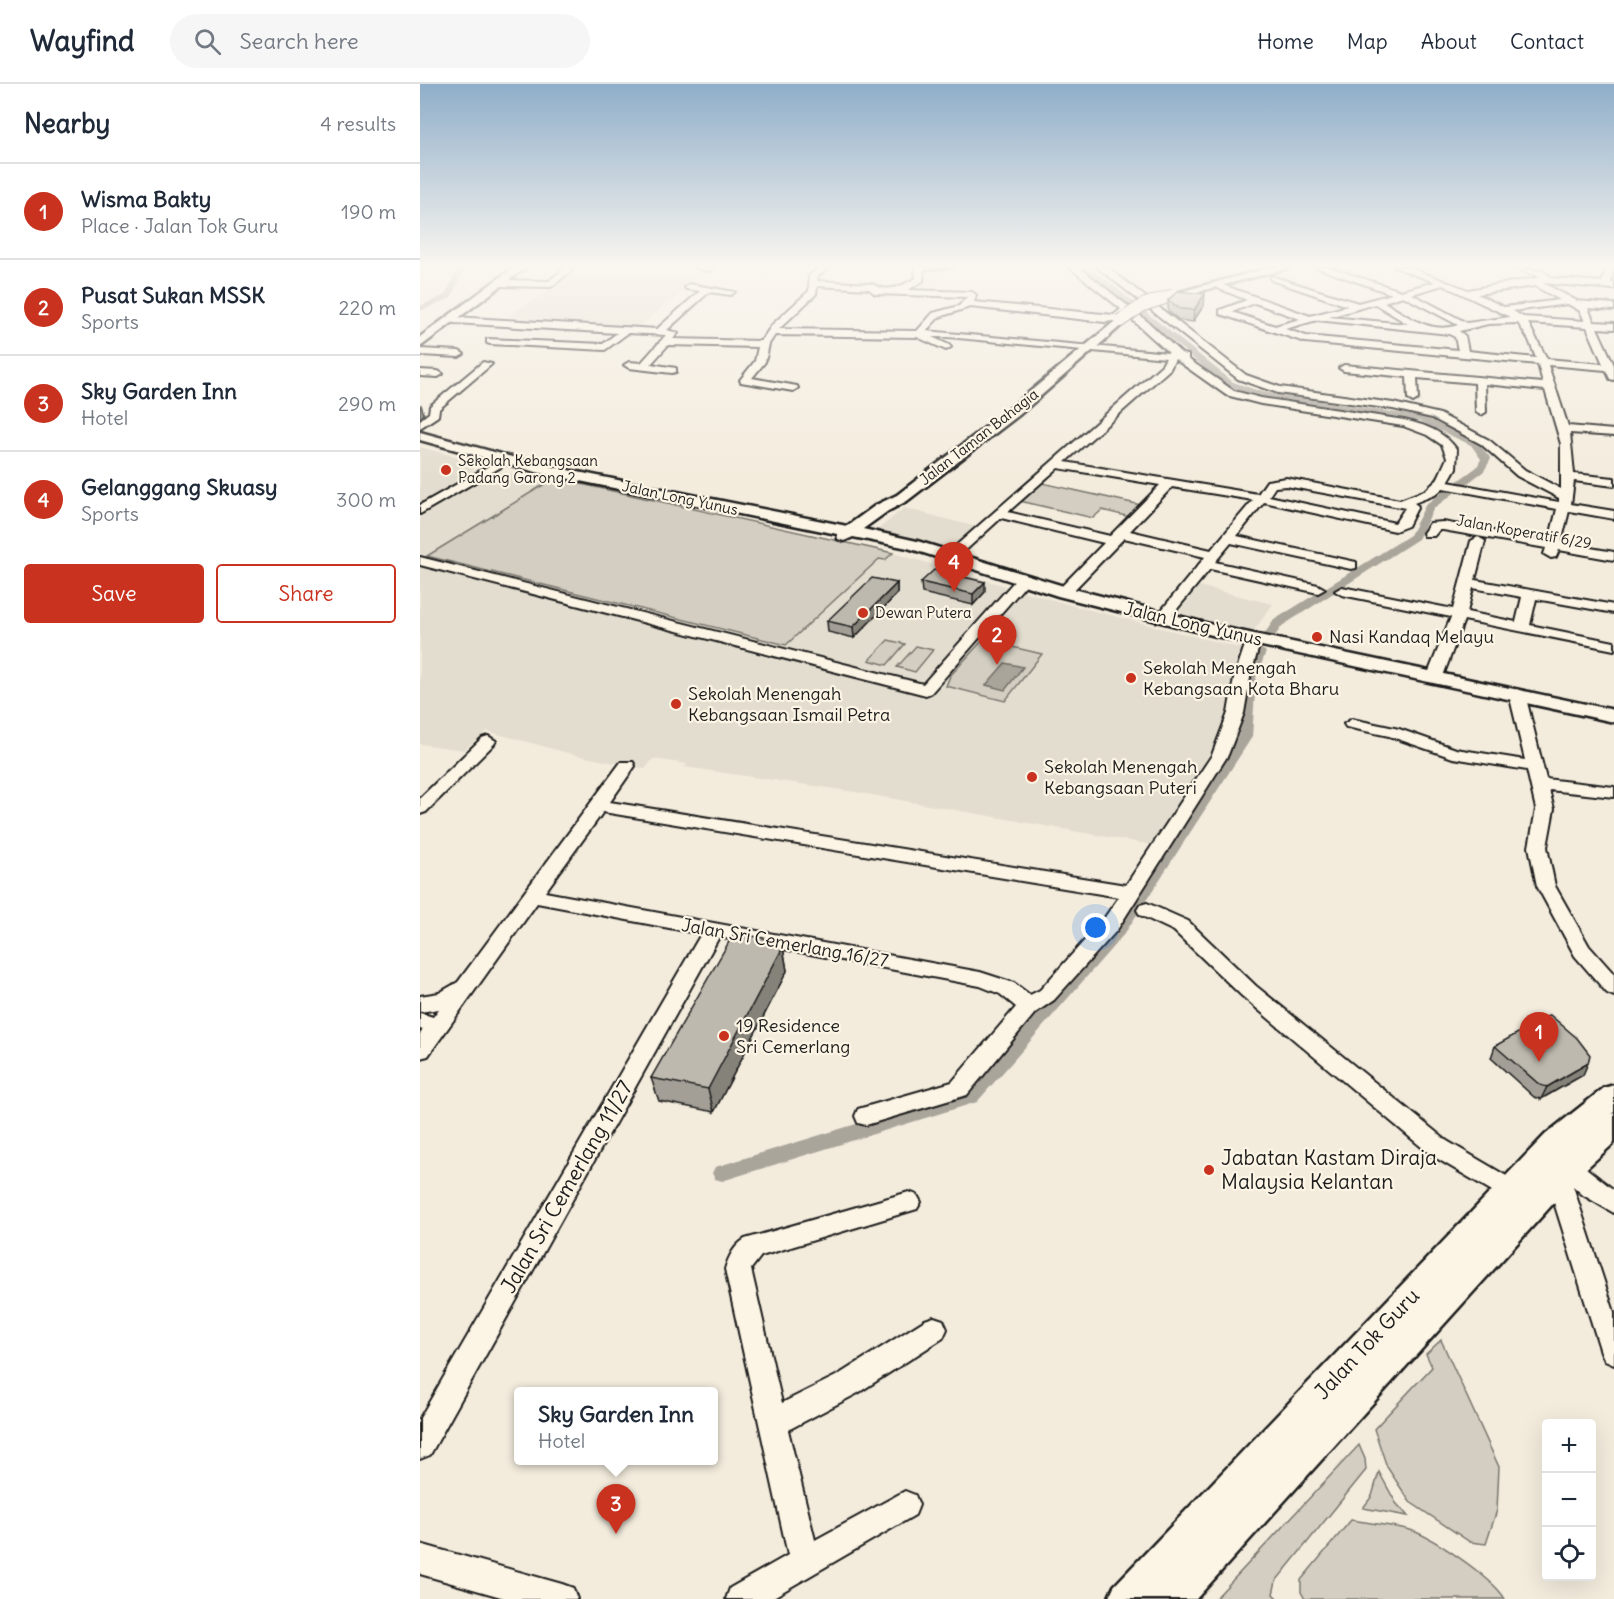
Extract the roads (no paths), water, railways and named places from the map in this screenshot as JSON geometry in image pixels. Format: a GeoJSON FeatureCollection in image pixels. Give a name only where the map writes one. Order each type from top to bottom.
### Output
{"type":"FeatureCollection","features":[{"type":"Feature","properties":{"kind":"main road","name":"Jalan Taman Bahagia"},"geometry":{"type":"LineString","coordinates":[[853,535],[891,510],[902,498],[1014,412],[1100,338]]}},
{"type":"Feature","properties":{"kind":"main road","name":"Jalan Long Yunus"},"geometry":{"type":"LineString","coordinates":[[420,436],[507,460],[765,516],[796,526],[853,535],[950,557],[1064,592],[1254,639],[1614,716]]}},
{"type":"Feature","properties":{"kind":"main road","name":"Jalan Tok Guru"},"geometry":{"type":"LineString","coordinates":[[1127,1599],[1563,1136],[1614,1096]]}},
{"type":"Feature","properties":{"kind":"main road","name":"Jalan Tok Guru"},"geometry":{"type":"LineString","coordinates":[[1170,1599],[1563,1172],[1612,1129]]}},
{"type":"Feature","properties":{"kind":"street"},"geometry":{"type":"LineString","coordinates":[[493,338],[490,341],[602,348],[617,338]]}},
{"type":"Feature","properties":{"kind":"street"},"geometry":{"type":"LineString","coordinates":[[644,367],[670,338]]}},
{"type":"Feature","properties":{"kind":"street"},"geometry":{"type":"LineString","coordinates":[[769,338],[764,344],[760,362],[745,381],[793,388]]}},
{"type":"Feature","properties":{"kind":"street"},"geometry":{"type":"LineString","coordinates":[[927,338],[946,347]]}},
{"type":"Feature","properties":{"kind":"street"},"geometry":{"type":"LineString","coordinates":[[996,338],[1180,356],[1208,356]]}},
{"type":"Feature","properties":{"kind":"street"},"geometry":{"type":"LineString","coordinates":[[1160,338],[1219,388],[1244,398],[1385,418],[1436,435],[1448,442],[1453,449],[1454,458],[1441,484],[1431,492],[1403,503]]}},
{"type":"Feature","properties":{"kind":"street"},"geometry":{"type":"LineString","coordinates":[[1186,338],[1208,356],[1242,377],[1262,386],[1344,370],[1464,355],[1613,371]]}},
{"type":"Feature","properties":{"kind":"street"},"geometry":{"type":"LineString","coordinates":[[1300,338],[1344,370],[1412,409],[1448,421],[1485,442],[1521,474],[1567,502]]}},
{"type":"Feature","properties":{"kind":"street"},"geometry":{"type":"LineString","coordinates":[[1460,338],[1464,355]]}},
{"type":"Feature","properties":{"kind":"street"},"geometry":{"type":"LineString","coordinates":[[1532,338],[1545,362],[1549,387],[1564,429],[1569,477],[1567,502],[1552,550],[1614,556]]}},
{"type":"Feature","properties":{"kind":"street"},"geometry":{"type":"LineString","coordinates":[[1597,338],[1613,371]]}},
{"type":"Feature","properties":{"kind":"street"},"geometry":{"type":"LineString","coordinates":[[666,342],[764,344]]}},
{"type":"Feature","properties":{"kind":"street"},"geometry":{"type":"LineString","coordinates":[[420,352],[459,354]]}},
{"type":"Feature","properties":{"kind":"street"},"geometry":{"type":"LineString","coordinates":[[950,557],[1180,356]]}},
{"type":"Feature","properties":{"kind":"street"},"geometry":{"type":"LineString","coordinates":[[420,425],[434,414],[434,408],[487,364]]}},
{"type":"Feature","properties":{"kind":"street"},"geometry":{"type":"LineString","coordinates":[[629,365],[672,370]]}},
{"type":"Feature","properties":{"kind":"street"},"geometry":{"type":"LineString","coordinates":[[1344,370],[1549,387]]}},
{"type":"Feature","properties":{"kind":"street"},"geometry":{"type":"LineString","coordinates":[[420,373],[438,374]]}},
{"type":"Feature","properties":{"kind":"street"},"geometry":{"type":"LineString","coordinates":[[1412,375],[1413,399]]}},
{"type":"Feature","properties":{"kind":"street"},"geometry":{"type":"LineString","coordinates":[[1480,381],[1481,411]]}},
{"type":"Feature","properties":{"kind":"street"},"geometry":{"type":"LineString","coordinates":[[1564,429],[1614,433]]}},
{"type":"Feature","properties":{"kind":"street"},"geometry":{"type":"LineString","coordinates":[[420,510],[507,460]]}},
{"type":"Feature","properties":{"kind":"street"},"geometry":{"type":"LineString","coordinates":[[1055,464],[1261,498],[1395,527],[1401,526],[1412,507],[1403,503],[1282,482],[1271,484],[1261,498],[1163,617]]}},
{"type":"Feature","properties":{"kind":"street"},"geometry":{"type":"LineString","coordinates":[[1569,477],[1614,482]]}},
{"type":"Feature","properties":{"kind":"street"},"geometry":{"type":"LineString","coordinates":[[1064,592],[1169,483]]}},
{"type":"Feature","properties":{"kind":"street"},"geometry":{"type":"LineString","coordinates":[[1441,484],[1457,489],[1567,502],[1614,515]]}},
{"type":"Feature","properties":{"kind":"street"},"geometry":{"type":"LineString","coordinates":[[999,514],[1117,537],[1210,559],[1318,589]]}},
{"type":"Feature","properties":{"kind":"street","name":"Jalan Koperatif 6/29"},"geometry":{"type":"LineString","coordinates":[[1552,550],[1429,533],[1436,526],[1443,526],[1552,550],[1614,564]]}},
{"type":"Feature","properties":{"kind":"street"},"geometry":{"type":"LineString","coordinates":[[1228,538],[1351,565]]}},
{"type":"Feature","properties":{"kind":"street"},"geometry":{"type":"LineString","coordinates":[[1435,676],[1459,614],[1478,541]]}},
{"type":"Feature","properties":{"kind":"street"},"geometry":{"type":"LineString","coordinates":[[420,561],[926,690],[1023,580]]}},
{"type":"Feature","properties":{"kind":"street"},"geometry":{"type":"LineString","coordinates":[[1467,583],[1614,609]]}},
{"type":"Feature","properties":{"kind":"street"},"geometry":{"type":"LineString","coordinates":[[1342,591],[1614,646]]}},
{"type":"Feature","properties":{"kind":"street"},"geometry":{"type":"LineString","coordinates":[[1522,627],[1530,594]]}},
{"type":"Feature","properties":{"kind":"street"},"geometry":{"type":"LineString","coordinates":[[866,1116],[959,1089],[1028,1007],[1047,995],[1104,931],[1220,755],[1236,713],[1242,678],[1254,639]]}},
{"type":"Feature","properties":{"kind":"street"},"geometry":{"type":"LineString","coordinates":[[1517,694],[1545,809],[1538,847],[1546,886],[1582,951],[1614,988]]}},
{"type":"Feature","properties":{"kind":"street"},"geometry":{"type":"LineString","coordinates":[[1352,724],[1393,732],[1453,753],[1614,792]]}},
{"type":"Feature","properties":{"kind":"street"},"geometry":{"type":"LineString","coordinates":[[420,808],[488,741]]}},
{"type":"Feature","properties":{"kind":"street"},"geometry":{"type":"LineString","coordinates":[[420,1050],[434,1021],[472,980],[627,766]]}},
{"type":"Feature","properties":{"kind":"street"},"geometry":{"type":"LineString","coordinates":[[600,806],[1130,892]]}},
{"type":"Feature","properties":{"kind":"street","name":"Jalan Sri Cemerlang 16/27"},"geometry":{"type":"LineString","coordinates":[[533,896],[980,979],[995,983],[1019,996],[1028,1007]]}},
{"type":"Feature","properties":{"kind":"street"},"geometry":{"type":"LineString","coordinates":[[1147,910],[1181,926],[1249,991],[1439,1148],[1512,1191]]}},
{"type":"Feature","properties":{"kind":"street","name":"Jalan Sri Cemerlang 11/27"},"geometry":{"type":"LineString","coordinates":[[420,1445],[714,929]]}},
{"type":"Feature","properties":{"kind":"street"},"geometry":{"type":"LineString","coordinates":[[420,1004],[444,1000],[472,980]]}},
{"type":"Feature","properties":{"kind":"street"},"geometry":{"type":"LineString","coordinates":[[420,1010],[434,1021]]}},
{"type":"Feature","properties":{"kind":"street"},"geometry":{"type":"LineString","coordinates":[[1563,1172],[1614,1203]]}},
{"type":"Feature","properties":{"kind":"street"},"geometry":{"type":"LineString","coordinates":[[1563,1172],[1614,1352]]}},
{"type":"Feature","properties":{"kind":"street"},"geometry":{"type":"LineString","coordinates":[[805,1563],[738,1269],[742,1256],[754,1247],[909,1202]]}},
{"type":"Feature","properties":{"kind":"street"},"geometry":{"type":"LineString","coordinates":[[773,1423],[848,1384],[934,1329]]}},
{"type":"Feature","properties":{"kind":"street"},"geometry":{"type":"LineString","coordinates":[[741,1599],[905,1505]]}},
{"type":"Feature","properties":{"kind":"street"},"geometry":{"type":"LineString","coordinates":[[420,1558],[562,1599]]}},
{"type":"Feature","properties":{"kind":"waterway"},"geometry":{"type":"LineString","coordinates":[[1173,338],[1230,384],[1261,394],[1421,419],[1474,443],[1486,459],[1481,469],[1430,506],[1414,537],[1278,623],[1269,636]]}},
{"type":"Feature","properties":{"kind":"waterway"},"geometry":{"type":"LineString","coordinates":[[722,1173],[970,1097],[1119,929],[1245,737],[1250,678],[1260,652]]}},
{"type":"Feature","properties":{"kind":"place","name":"Sekolah Kebangsaan Padang Garong 2"},"geometry":{"type":"Point","coordinates":[446,470]}},
{"type":"Feature","properties":{"kind":"place","name":"Gelanggang Skuasy"},"geometry":{"type":"Point","coordinates":[954,592]}},
{"type":"Feature","properties":{"kind":"place","name":"Dewan Putera"},"geometry":{"type":"Point","coordinates":[863,613]}},
{"type":"Feature","properties":{"kind":"place","name":"Nasi Kandaq Melayu"},"geometry":{"type":"Point","coordinates":[1317,637]}},
{"type":"Feature","properties":{"kind":"place","name":"Pusat Sukan MSSK"},"geometry":{"type":"Point","coordinates":[997,665]}},
{"type":"Feature","properties":{"kind":"place","name":"Sekolah Menengah Kebangsaan Kota Bharu"},"geometry":{"type":"Point","coordinates":[1131,678]}},
{"type":"Feature","properties":{"kind":"place","name":"Sekolah Menengah Kebangsaan Ismail Petra"},"geometry":{"type":"Point","coordinates":[676,704]}},
{"type":"Feature","properties":{"kind":"place","name":"Sekolah Menengah Kebangsaan Puteri"},"geometry":{"type":"Point","coordinates":[1032,777]}},
{"type":"Feature","properties":{"kind":"place","name":"19 Residence Sri Cemerlang"},"geometry":{"type":"Point","coordinates":[724,1036]}},
{"type":"Feature","properties":{"kind":"place","name":"Wisma Bakty"},"geometry":{"type":"Point","coordinates":[1539,1062]}},
{"type":"Feature","properties":{"kind":"place","name":"Jabatan Kastam Diraja Malaysia Kelantan"},"geometry":{"type":"Point","coordinates":[1209,1170]}},
{"type":"Feature","properties":{"kind":"place","name":"Sky Garden Inn"},"geometry":{"type":"Point","coordinates":[616,1534]}}]}
